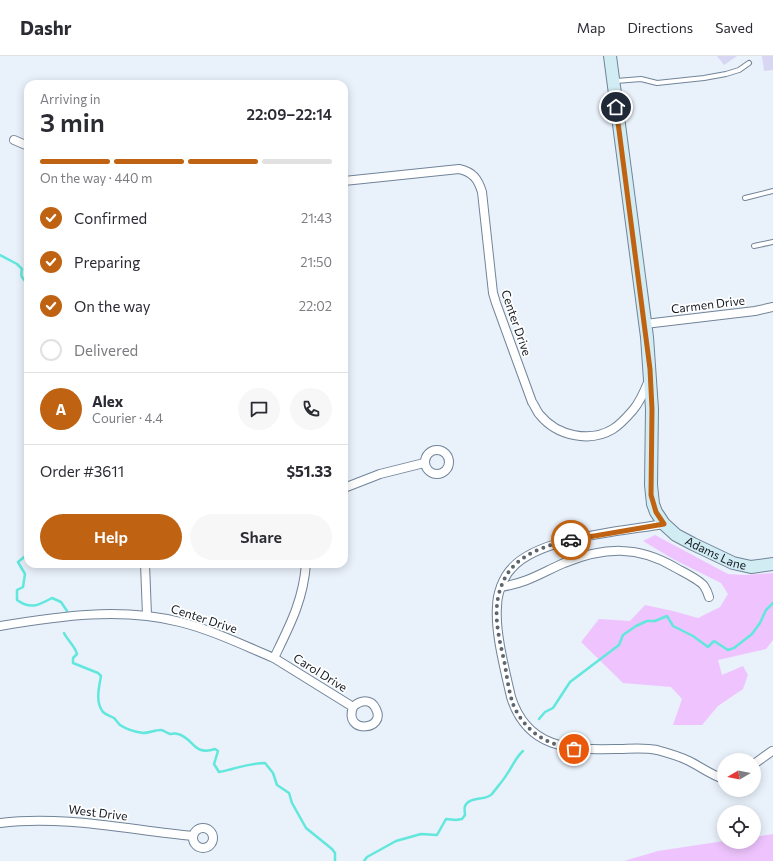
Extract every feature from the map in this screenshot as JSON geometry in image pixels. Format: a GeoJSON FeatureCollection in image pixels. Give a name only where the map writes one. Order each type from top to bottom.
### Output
{"type":"FeatureCollection","features":[{"type":"Feature","properties":{"kind":"street"},"geometry":{"type":"LineString","coordinates":[[610,56],[651,378],[651,495],[656,512],[664,524],[576,539],[543,548],[527,556],[512,568],[506,576],[497,602],[497,620],[514,706],[529,728],[549,742],[562,747],[574,749],[641,748],[674,754],[688,760],[717,777]]}},
{"type":"Feature","properties":{"kind":"street"},"geometry":{"type":"LineString","coordinates":[[14,140],[24,144]]}},
{"type":"Feature","properties":{"kind":"street","name":"Center Drive"},"geometry":{"type":"LineString","coordinates":[[348,181],[460,169],[465,170],[475,176],[482,192],[491,283],[496,303],[532,402],[540,416],[554,427],[566,433],[578,436],[599,435],[612,430],[634,409],[651,378]]}},
{"type":"Feature","properties":{"kind":"street","name":"Carmen Drive"},"geometry":{"type":"LineString","coordinates":[[645,324],[755,311],[773,307]]}},
{"type":"Feature","properties":{"kind":"street"},"geometry":{"type":"LineString","coordinates":[[348,486],[380,474],[424,463]]}},
{"type":"Feature","properties":{"kind":"street","name":"Adams Lane"},"geometry":{"type":"LineString","coordinates":[[664,524],[676,534],[693,544],[733,563],[751,567],[773,564]]}},
{"type":"Feature","properties":{"kind":"street"},"geometry":{"type":"LineString","coordinates":[[501,587],[528,581],[563,563],[578,558],[597,553],[631,551],[645,553],[664,561],[704,585],[709,597]]}},
{"type":"Feature","properties":{"kind":"street"},"geometry":{"type":"LineString","coordinates":[[145,568],[147,615]]}},
{"type":"Feature","properties":{"kind":"street"},"geometry":{"type":"LineString","coordinates":[[274,658],[299,605],[306,568]]}},
{"type":"Feature","properties":{"kind":"street","name":"Center Drive"},"geometry":{"type":"LineString","coordinates":[[0,626],[100,613],[147,615],[194,626],[274,658]]}},
{"type":"Feature","properties":{"kind":"street","name":"Carol Drive"},"geometry":{"type":"LineString","coordinates":[[274,658],[353,708]]}},
{"type":"Feature","properties":{"kind":"street"},"geometry":{"type":"LineString","coordinates":[[761,759],[772,751]]}},
{"type":"Feature","properties":{"kind":"street","name":"West Drive"},"geometry":{"type":"LineString","coordinates":[[0,823],[28,820],[57,821],[193,836]]}},
{"type":"Feature","properties":{"kind":"lane"},"geometry":{"type":"LineString","coordinates":[[613,81],[641,79],[657,83],[704,78],[739,70],[749,63]]}},
{"type":"Feature","properties":{"kind":"lane"},"geometry":{"type":"LineString","coordinates":[[745,198],[773,191]]}},
{"type":"Feature","properties":{"kind":"lane"},"geometry":{"type":"LineString","coordinates":[[754,246],[773,242]]}},
{"type":"Feature","properties":{"kind":"shaded area"},"geometry":{"type":"Polygon","coordinates":[[[655,535],[728,574],[744,575],[773,573],[773,640],[766,649],[718,660],[722,675],[743,666],[748,675],[743,689],[718,706],[702,725],[673,725],[682,699],[671,687],[623,683],[581,642],[599,619],[630,621],[645,605],[698,618],[720,607],[728,594],[721,583],[673,559],[643,541],[655,535]]]}},
{"type":"Feature","properties":{"kind":"shaded area"},"geometry":{"type":"Polygon","coordinates":[[[773,834],[773,861],[624,861],[658,851],[717,842],[717,849],[761,849],[761,836],[773,834]]]}},
{"type":"Feature","properties":{"kind":"building"},"geometry":{"type":"Polygon","coordinates":[[[717,56],[737,56],[724,65],[717,56]]]}},
{"type":"Feature","properties":{"kind":"building"},"geometry":{"type":"Polygon","coordinates":[[[762,56],[773,56],[773,70],[764,71],[762,56]]]}},
{"type":"Feature","properties":{"kind":"waterway"},"geometry":{"type":"LineString","coordinates":[[0,255],[17,264],[22,269],[21,274],[24,280]]}},
{"type":"Feature","properties":{"kind":"waterway"},"geometry":{"type":"LineString","coordinates":[[24,557],[18,562],[25,574],[23,587],[17,590],[17,600],[31,606],[43,603],[52,598],[61,602],[67,611]]}},
{"type":"Feature","properties":{"kind":"waterway"},"geometry":{"type":"LineString","coordinates":[[539,719],[545,712],[553,708],[570,682],[619,645],[623,635],[636,626],[647,621],[655,621],[667,616],[673,626],[693,636],[708,647],[714,641],[728,650],[734,648],[752,634],[760,623],[766,610],[773,603]]}},
{"type":"Feature","properties":{"kind":"waterway"},"geometry":{"type":"LineString","coordinates":[[64,633],[75,648],[77,654],[73,658],[73,663],[98,673],[101,676],[98,699],[104,713],[114,718],[120,725],[131,730],[143,733],[162,730],[170,734],[184,736],[198,749],[208,751],[215,749],[218,751],[214,764],[219,772],[247,765],[265,763],[273,773],[277,785],[289,793],[292,803],[306,828],[335,853],[335,861]]}},
{"type":"Feature","properties":{"kind":"waterway"},"geometry":{"type":"LineString","coordinates":[[364,861],[367,857],[396,841],[421,834],[437,835],[446,819],[462,819],[465,815],[465,807],[467,803],[492,794],[523,751]]}},
{"type":"Feature","properties":{"kind":"way so far"},"geometry":{"type":"LineString","coordinates":[[571,540],[537,551],[527,556],[512,568],[501,587],[496,606],[502,652],[511,696],[520,717],[529,728],[549,742],[562,747],[574,749]]}},
{"type":"Feature","properties":{"kind":"route"},"geometry":{"type":"LineString","coordinates":[[571,540],[664,524],[656,512],[651,495],[652,409],[650,369],[616,107]]}}]}
